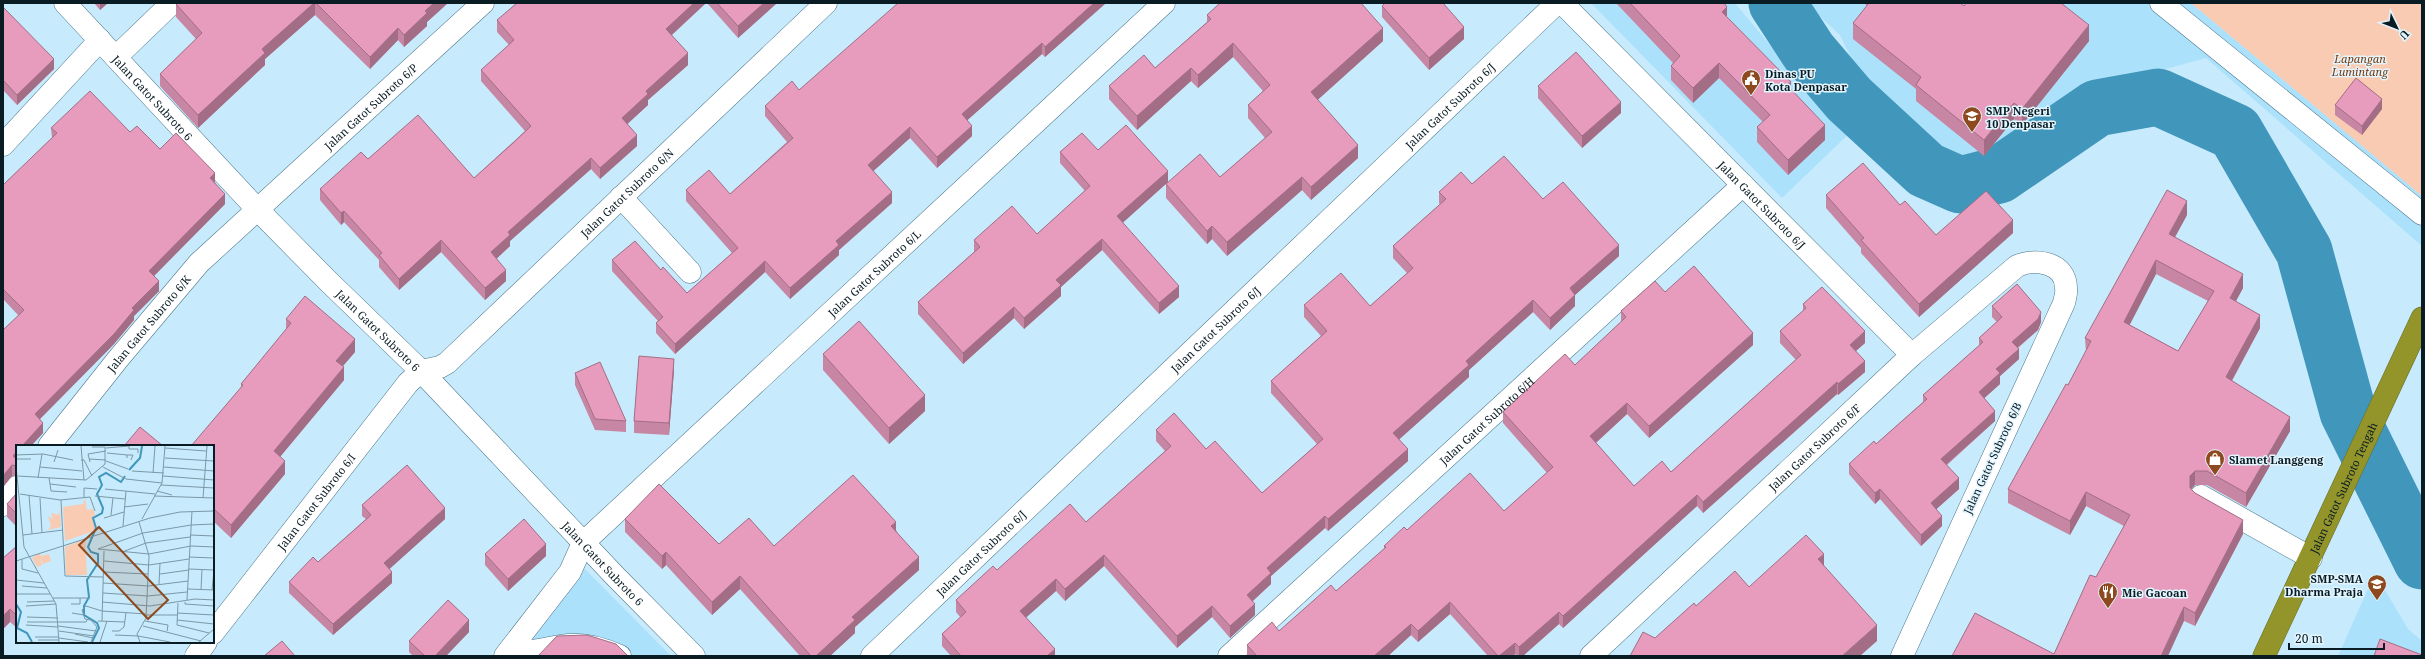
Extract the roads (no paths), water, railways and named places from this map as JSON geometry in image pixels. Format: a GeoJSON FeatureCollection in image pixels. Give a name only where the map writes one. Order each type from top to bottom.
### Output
{"type":"FeatureCollection","features":[{"type":"Feature","properties":{"kind":"highway","name":"Jalan Gatot Subroto Tengah"},"geometry":{"type":"LineString","coordinates":[[2264,656],[2422,318]]}},
{"type":"Feature","properties":{"kind":"street","name":"Jalan Gatot Subroto 6"},"geometry":{"type":"LineString","coordinates":[[64,3],[257,209],[329,282],[421,371],[583,543],[694,656]]}},
{"type":"Feature","properties":{"kind":"street"},"geometry":{"type":"LineString","coordinates":[[116,57],[172,3]]}},
{"type":"Feature","properties":{"kind":"street","name":"Jalan Gatot Subroto 6/P"},"geometry":{"type":"LineString","coordinates":[[257,209],[483,3]]}},
{"type":"Feature","properties":{"kind":"street","name":"Jalan Gatot Subroto 6/N"},"geometry":{"type":"LineString","coordinates":[[421,371],[440,367],[447,363],[826,3]]}},
{"type":"Feature","properties":{"kind":"street","name":"Jalan Gatot Subroto 6/L"},"geometry":{"type":"LineString","coordinates":[[583,543],[1164,3]]}},
{"type":"Feature","properties":{"kind":"street","name":"Jalan Gatot Subroto 6/J"},"geometry":{"type":"LineString","coordinates":[[872,656],[1557,3]]}},
{"type":"Feature","properties":{"kind":"street","name":"Jalan Gatot Subroto 6/J"},"geometry":{"type":"LineString","coordinates":[[1562,3],[1912,355]]}},
{"type":"Feature","properties":{"kind":"street"},"geometry":{"type":"LineString","coordinates":[[2161,3],[2422,214]]}},
{"type":"Feature","properties":{"kind":"street"},"geometry":{"type":"LineString","coordinates":[[3,145],[100,40]]}},
{"type":"Feature","properties":{"kind":"street","name":"Jalan Gatot Subroto 6/H"},"geometry":{"type":"LineString","coordinates":[[1229,656],[1743,185]]}},
{"type":"Feature","properties":{"kind":"street"},"geometry":{"type":"LineString","coordinates":[[621,197],[690,272]]}},
{"type":"Feature","properties":{"kind":"street","name":"Jalan Gatot Subroto 6/K"},"geometry":{"type":"LineString","coordinates":[[50,445],[118,359],[199,263],[257,209]]}},
{"type":"Feature","properties":{"kind":"street","name":"Jalan Gatot Subroto 6/F"},"geometry":{"type":"LineString","coordinates":[[1597,653],[1912,355],[2017,266],[2034,261],[2049,265]]}},
{"type":"Feature","properties":{"kind":"street","name":"Jalan Gatot Subroto 6/B"},"geometry":{"type":"LineString","coordinates":[[1902,656],[2064,304],[2067,287],[2063,275],[2056,268],[2049,265]]}},
{"type":"Feature","properties":{"kind":"street","name":"Jalan Gatot Subroto 6/I"},"geometry":{"type":"LineString","coordinates":[[214,632],[408,383],[421,371]]}},
{"type":"Feature","properties":{"kind":"street"},"geometry":{"type":"LineString","coordinates":[[3,505],[16,488]]}},
{"type":"Feature","properties":{"kind":"street"},"geometry":{"type":"LineString","coordinates":[[2201,496],[2311,558]]}},
{"type":"Feature","properties":{"kind":"street"},"geometry":{"type":"LineString","coordinates":[[508,653],[570,572],[583,543]]}},
{"type":"Feature","properties":{"kind":"street"},"geometry":{"type":"LineString","coordinates":[[196,656],[205,643]]}},
{"type":"Feature","properties":{"kind":"street"},"geometry":{"type":"LineString","coordinates":[[508,653],[527,653],[570,645],[601,648],[620,656]]}},
{"type":"Feature","properties":{"kind":"waterway"},"geometry":{"type":"LineString","coordinates":[[1777,3],[1809,52],[1849,99],[1926,170],[1960,185],[1999,175],[2097,108],[2158,97],[2235,132],[2304,251],[2348,412],[2422,561]]}},
{"type":"Feature","properties":{"kind":"place","name":"Dinas PU Kota Denpasar"},"geometry":{"type":"Point","coordinates":[1751,96]}},
{"type":"Feature","properties":{"kind":"place","name":"SMP Negeri 10 Denpasar"},"geometry":{"type":"Point","coordinates":[1972,133]}},
{"type":"Feature","properties":{"kind":"place","name":"Slamet Langgeng"},"geometry":{"type":"Point","coordinates":[2215,476]}},
{"type":"Feature","properties":{"kind":"place","name":"SMP-SMA Dharma Praja"},"geometry":{"type":"Point","coordinates":[2377,601]}},
{"type":"Feature","properties":{"kind":"place","name":"Mie Gacoan"},"geometry":{"type":"Point","coordinates":[2108,609]}},
{"type":"Feature","properties":{"kind":"park label","name":"Lapangan Lumintang"},"geometry":{"type":"Point","coordinates":[2360,64]}}]}
